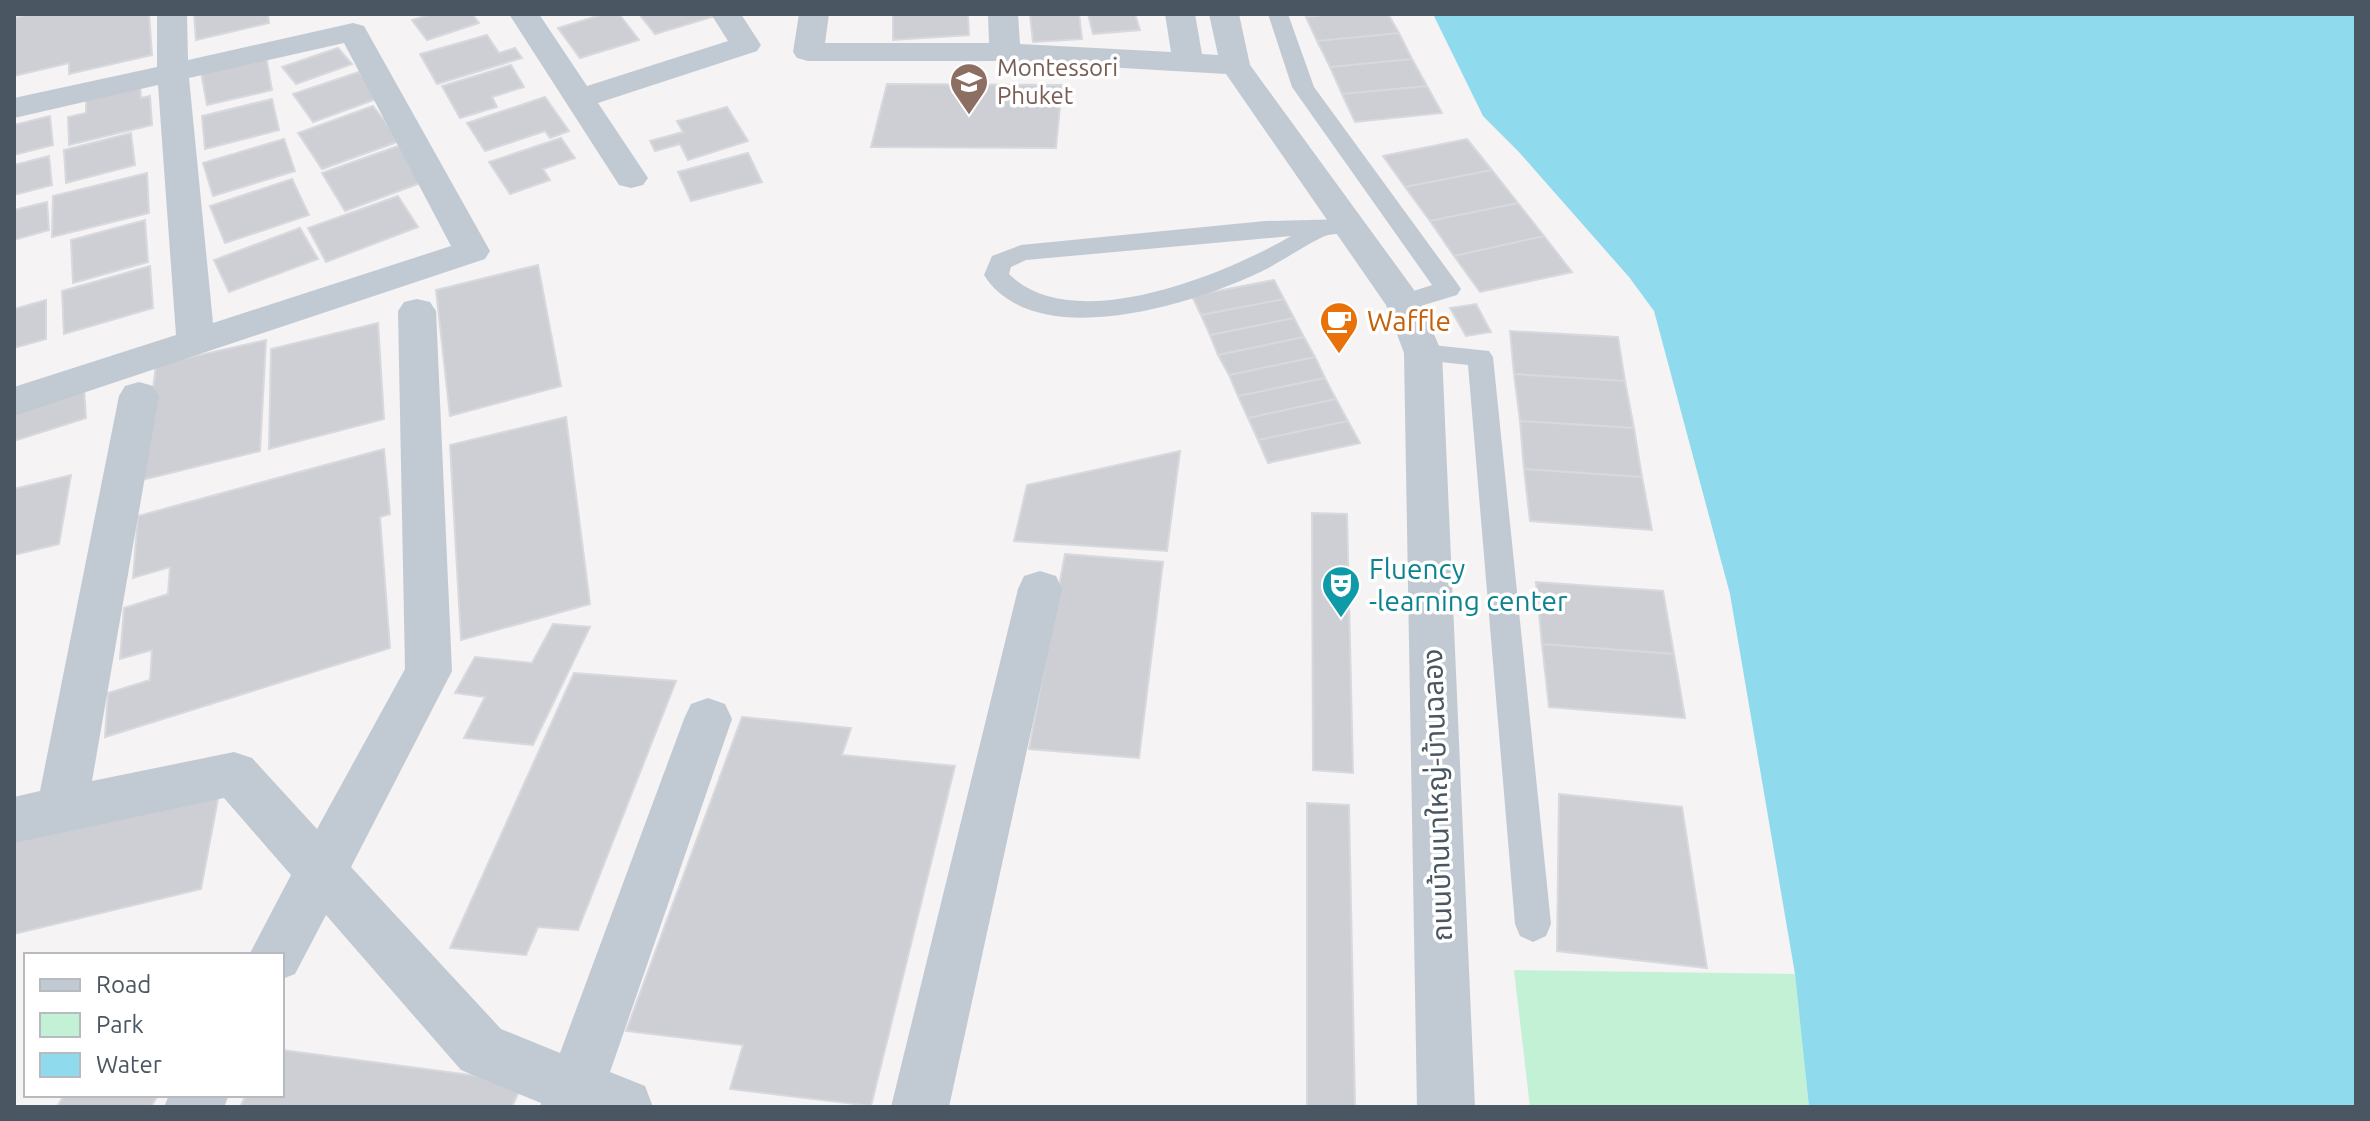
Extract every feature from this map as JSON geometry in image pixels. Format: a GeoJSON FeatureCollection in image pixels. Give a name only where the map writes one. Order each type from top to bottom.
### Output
{"type":"FeatureCollection","features":[{"type":"Feature","properties":{"kind":"street"},"geometry":{"type":"LineString","coordinates":[[172,14],[173,72],[196,342]]}},
{"type":"Feature","properties":{"kind":"street"},"geometry":{"type":"LineString","coordinates":[[524,14],[631,178]]}},
{"type":"Feature","properties":{"kind":"street"},"geometry":{"type":"LineString","coordinates":[[580,99],[746,45],[726,14]]}},
{"type":"Feature","properties":{"kind":"street"},"geometry":{"type":"LineString","coordinates":[[814,14],[808,52],[1005,52],[1235,65]]}},
{"type":"Feature","properties":{"kind":"street"},"geometry":{"type":"LineString","coordinates":[[1003,14],[1005,52]]}},
{"type":"Feature","properties":{"kind":"street"},"geometry":{"type":"LineString","coordinates":[[1180,14],[1188,63]]}},
{"type":"Feature","properties":{"kind":"street","name":"ถนนบ้านนาใหญ่-บ้านฉลอง"},"geometry":{"type":"LineString","coordinates":[[1224,14],[1235,65],[1335,227],[1404,303],[1423,353],[1446,1107]]}},
{"type":"Feature","properties":{"kind":"street"},"geometry":{"type":"LineString","coordinates":[[14,108],[353,32],[472,251],[14,402]]}},
{"type":"Feature","properties":{"kind":"street"},"geometry":{"type":"LineString","coordinates":[[277,953],[429,671],[417,311]]}},
{"type":"Feature","properties":{"kind":"street"},"geometry":{"type":"LineString","coordinates":[[139,396],[38,815],[234,774],[481,1050],[573,1097],[624,1107]]}},
{"type":"Feature","properties":{"kind":"street"},"geometry":{"type":"LineString","coordinates":[[920,1107],[1040,589]]}},
{"type":"Feature","properties":{"kind":"street"},"geometry":{"type":"LineString","coordinates":[[573,1097],[708,719]]}},
{"type":"Feature","properties":{"kind":"lane"},"geometry":{"type":"LineString","coordinates":[[1278,14],[1303,87],[1448,289],[1404,303]]}},
{"type":"Feature","properties":{"kind":"lane"},"geometry":{"type":"LineString","coordinates":[[1335,227],[1231,276],[1130,305],[1052,309],[1004,289],[996,275],[1001,262],[1021,253],[1265,229],[1335,227]]}},
{"type":"Feature","properties":{"kind":"lane"},"geometry":{"type":"LineString","coordinates":[[1423,353],[1480,357],[1533,924]]}},
{"type":"Feature","properties":{"kind":"green space"},"geometry":{"type":"Polygon","coordinates":[[[1514,970],[1795,974],[1809,1107],[1530,1107],[1514,970]]]}},
{"type":"Feature","properties":{"kind":"water"},"geometry":{"type":"Polygon","coordinates":[[[1433,14],[2356,16],[2356,1107],[1809,1107],[1795,974],[1730,594],[1654,311],[1629,277],[1518,151],[1483,116],[1433,14]]]}},
{"type":"Feature","properties":{"kind":"building"},"geometry":{"type":"Polygon","coordinates":[[[31,14],[149,14],[152,55],[69,74],[69,63],[14,76],[14,18],[31,14]]]}},
{"type":"Feature","properties":{"kind":"building"},"geometry":{"type":"Polygon","coordinates":[[[194,14],[268,14],[269,23],[196,40],[194,14]]]}},
{"type":"Feature","properties":{"kind":"building"},"geometry":{"type":"Polygon","coordinates":[[[432,14],[472,14],[479,23],[427,40],[412,20],[432,14]]]}},
{"type":"Feature","properties":{"kind":"building"},"geometry":{"type":"Polygon","coordinates":[[[604,14],[619,14],[639,40],[580,58],[558,28],[604,14]]]}},
{"type":"Feature","properties":{"kind":"building"},"geometry":{"type":"Polygon","coordinates":[[[639,14],[710,14],[712,17],[655,34],[639,14]]]}},
{"type":"Feature","properties":{"kind":"building"},"geometry":{"type":"Polygon","coordinates":[[[893,14],[968,14],[969,35],[893,40],[893,14]]]}},
{"type":"Feature","properties":{"kind":"building"},"geometry":{"type":"Polygon","coordinates":[[[1030,14],[1079,14],[1082,39],[1033,42],[1030,14]]]}},
{"type":"Feature","properties":{"kind":"building"},"geometry":{"type":"Polygon","coordinates":[[[1088,14],[1135,14],[1140,30],[1093,34],[1088,14]]]}},
{"type":"Feature","properties":{"kind":"building"},"geometry":{"type":"Polygon","coordinates":[[[1388,14],[1399,33],[1317,41],[1306,17],[1388,14]]]}},
{"type":"Feature","properties":{"kind":"building"},"geometry":{"type":"Polygon","coordinates":[[[1399,33],[1412,59],[1330,67],[1317,41],[1399,33]]]}},
{"type":"Feature","properties":{"kind":"building"},"geometry":{"type":"Polygon","coordinates":[[[487,35],[499,53],[515,48],[522,58],[437,84],[420,54],[487,35]]]}},
{"type":"Feature","properties":{"kind":"building"},"geometry":{"type":"Polygon","coordinates":[[[338,48],[352,64],[296,84],[282,67],[338,48]]]}},
{"type":"Feature","properties":{"kind":"building"},"geometry":{"type":"Polygon","coordinates":[[[266,56],[272,90],[207,105],[201,72],[266,56]]]}},
{"type":"Feature","properties":{"kind":"building"},"geometry":{"type":"Polygon","coordinates":[[[1412,59],[1427,86],[1342,94],[1330,67],[1412,59]]]}},
{"type":"Feature","properties":{"kind":"building"},"geometry":{"type":"Polygon","coordinates":[[[511,65],[524,87],[492,97],[497,107],[460,118],[442,86],[511,65]]]}},
{"type":"Feature","properties":{"kind":"building"},"geometry":{"type":"Polygon","coordinates":[[[359,72],[379,98],[313,122],[293,94],[359,72]]]}},
{"type":"Feature","properties":{"kind":"building","name":"Montessori Phuket"},"geometry":{"type":"Polygon","coordinates":[[[887,84],[1062,85],[1056,148],[871,147],[887,84]]]}},
{"type":"Feature","properties":{"kind":"building"},"geometry":{"type":"Polygon","coordinates":[[[140,85],[141,98],[150,96],[152,125],[69,145],[68,117],[86,113],[86,97],[140,85]]]}},
{"type":"Feature","properties":{"kind":"building"},"geometry":{"type":"Polygon","coordinates":[[[1427,86],[1442,113],[1355,122],[1342,94],[1427,86]]]}},
{"type":"Feature","properties":{"kind":"building"},"geometry":{"type":"Polygon","coordinates":[[[545,97],[569,131],[550,138],[545,131],[485,151],[467,123],[545,97]]]}},
{"type":"Feature","properties":{"kind":"building"},"geometry":{"type":"Polygon","coordinates":[[[272,99],[279,130],[205,149],[202,116],[272,99]]]}},
{"type":"Feature","properties":{"kind":"building"},"geometry":{"type":"Polygon","coordinates":[[[373,106],[400,141],[322,169],[298,133],[373,106]]]}},
{"type":"Feature","properties":{"kind":"building"},"geometry":{"type":"Polygon","coordinates":[[[727,107],[748,141],[688,160],[680,144],[655,151],[650,141],[683,132],[677,121],[727,107]]]}},
{"type":"Feature","properties":{"kind":"building"},"geometry":{"type":"Polygon","coordinates":[[[50,116],[53,145],[14,155],[14,125],[50,116]]]}},
{"type":"Feature","properties":{"kind":"building"},"geometry":{"type":"Polygon","coordinates":[[[131,133],[135,165],[66,183],[64,150],[131,133]]]}},
{"type":"Feature","properties":{"kind":"building"},"geometry":{"type":"Polygon","coordinates":[[[561,138],[575,158],[543,169],[550,180],[510,194],[489,162],[561,138]]]}},
{"type":"Feature","properties":{"kind":"building"},"geometry":{"type":"Polygon","coordinates":[[[284,139],[295,171],[213,196],[203,163],[284,139]]]}},
{"type":"Feature","properties":{"kind":"building"},"geometry":{"type":"Polygon","coordinates":[[[1467,139],[1492,170],[1405,187],[1383,156],[1467,139]]]}},
{"type":"Feature","properties":{"kind":"building"},"geometry":{"type":"Polygon","coordinates":[[[401,145],[426,181],[345,211],[322,173],[401,145]]]}},
{"type":"Feature","properties":{"kind":"building"},"geometry":{"type":"Polygon","coordinates":[[[748,153],[762,182],[691,201],[678,172],[748,153]]]}},
{"type":"Feature","properties":{"kind":"building"},"geometry":{"type":"Polygon","coordinates":[[[49,156],[52,185],[14,195],[14,165],[49,156]]]}},
{"type":"Feature","properties":{"kind":"building"},"geometry":{"type":"Polygon","coordinates":[[[1492,170],[1518,203],[1430,221],[1405,187],[1492,170]]]}},
{"type":"Feature","properties":{"kind":"building"},"geometry":{"type":"Polygon","coordinates":[[[147,173],[149,213],[52,237],[53,196],[147,173]]]}},
{"type":"Feature","properties":{"kind":"building"},"geometry":{"type":"Polygon","coordinates":[[[292,179],[309,215],[225,243],[210,206],[292,179]]]}},
{"type":"Feature","properties":{"kind":"building"},"geometry":{"type":"Polygon","coordinates":[[[398,196],[418,227],[326,262],[308,228],[398,196]]]}},
{"type":"Feature","properties":{"kind":"building"},"geometry":{"type":"Polygon","coordinates":[[[47,202],[49,230],[14,240],[14,210],[47,202]]]}},
{"type":"Feature","properties":{"kind":"building"},"geometry":{"type":"Polygon","coordinates":[[[1518,203],[1544,236],[1454,256],[1430,221],[1518,203]]]}},
{"type":"Feature","properties":{"kind":"building"},"geometry":{"type":"Polygon","coordinates":[[[145,220],[148,262],[73,283],[71,240],[145,220]]]}},
{"type":"Feature","properties":{"kind":"building"},"geometry":{"type":"Polygon","coordinates":[[[300,228],[318,259],[229,292],[214,260],[300,228]]]}},
{"type":"Feature","properties":{"kind":"building"},"geometry":{"type":"Polygon","coordinates":[[[1544,236],[1572,272],[1480,292],[1454,256],[1544,236]]]}},
{"type":"Feature","properties":{"kind":"building"},"geometry":{"type":"Polygon","coordinates":[[[538,265],[561,386],[450,416],[436,290],[538,265]]]}},
{"type":"Feature","properties":{"kind":"building"},"geometry":{"type":"Polygon","coordinates":[[[150,266],[153,308],[64,334],[62,291],[150,266]]]}},
{"type":"Feature","properties":{"kind":"building"},"geometry":{"type":"Polygon","coordinates":[[[1274,280],[1284,299],[1201,315],[1192,296],[1274,280]]]}},
{"type":"Feature","properties":{"kind":"building"},"geometry":{"type":"Polygon","coordinates":[[[1284,299],[1294,318],[1210,335],[1201,315],[1284,299]]]}},
{"type":"Feature","properties":{"kind":"building"},"geometry":{"type":"Polygon","coordinates":[[[46,300],[46,339],[14,348],[14,309],[46,300]]]}},
{"type":"Feature","properties":{"kind":"building"},"geometry":{"type":"Polygon","coordinates":[[[1476,304],[1491,332],[1466,336],[1450,308],[1476,304]]]}},
{"type":"Feature","properties":{"kind":"building"},"geometry":{"type":"Polygon","coordinates":[[[1294,318],[1304,337],[1218,355],[1210,335],[1294,318]]]}},
{"type":"Feature","properties":{"kind":"building"},"geometry":{"type":"Polygon","coordinates":[[[378,323],[384,419],[269,449],[271,349],[378,323]]]}},
{"type":"Feature","properties":{"kind":"building"},"geometry":{"type":"Polygon","coordinates":[[[1510,331],[1618,337],[1625,381],[1514,374],[1510,331]]]}},
{"type":"Feature","properties":{"kind":"building"},"geometry":{"type":"Polygon","coordinates":[[[1304,337],[1315,357],[1229,375],[1218,355],[1304,337]]]}},
{"type":"Feature","properties":{"kind":"building"},"geometry":{"type":"Polygon","coordinates":[[[266,340],[260,451],[142,480],[156,365],[266,340]]]}},
{"type":"Feature","properties":{"kind":"building"},"geometry":{"type":"Polygon","coordinates":[[[1315,357],[1325,378],[1238,396],[1229,375],[1315,357]]]}},
{"type":"Feature","properties":{"kind":"building"},"geometry":{"type":"Polygon","coordinates":[[[1514,374],[1625,381],[1634,428],[1520,421],[1514,374]]]}},
{"type":"Feature","properties":{"kind":"building"},"geometry":{"type":"Polygon","coordinates":[[[1325,378],[1336,399],[1248,418],[1238,396],[1325,378]]]}},
{"type":"Feature","properties":{"kind":"building"},"geometry":{"type":"Polygon","coordinates":[[[84,388],[86,418],[14,441],[14,410],[84,388]]]}},
{"type":"Feature","properties":{"kind":"building"},"geometry":{"type":"Polygon","coordinates":[[[1336,399],[1348,421],[1258,440],[1248,418],[1336,399]]]}},
{"type":"Feature","properties":{"kind":"building"},"geometry":{"type":"Polygon","coordinates":[[[566,417],[590,604],[461,640],[450,445],[566,417]]]}},
{"type":"Feature","properties":{"kind":"building"},"geometry":{"type":"Polygon","coordinates":[[[1348,421],[1360,443],[1268,463],[1258,440],[1348,421]]]}},
{"type":"Feature","properties":{"kind":"building"},"geometry":{"type":"Polygon","coordinates":[[[1520,421],[1634,428],[1642,477],[1524,469],[1520,421]]]}},
{"type":"Feature","properties":{"kind":"building"},"geometry":{"type":"Polygon","coordinates":[[[384,449],[390,514],[380,517],[390,648],[105,737],[108,693],[150,680],[152,650],[120,659],[124,608],[168,594],[170,567],[133,578],[138,516],[384,449]]]}},
{"type":"Feature","properties":{"kind":"building"},"geometry":{"type":"Polygon","coordinates":[[[1180,451],[1167,551],[1014,541],[1027,485],[1180,451]]]}},
{"type":"Feature","properties":{"kind":"building"},"geometry":{"type":"Polygon","coordinates":[[[1524,469],[1642,477],[1652,530],[1530,521],[1524,469]]]}},
{"type":"Feature","properties":{"kind":"building"},"geometry":{"type":"Polygon","coordinates":[[[71,475],[59,544],[14,555],[14,489],[71,475]]]}},
{"type":"Feature","properties":{"kind":"building"},"geometry":{"type":"Polygon","coordinates":[[[1312,513],[1347,514],[1353,773],[1313,770],[1312,513]]]}},
{"type":"Feature","properties":{"kind":"building"},"geometry":{"type":"Polygon","coordinates":[[[1065,554],[1163,562],[1139,758],[1029,749],[1065,554]]]}},
{"type":"Feature","properties":{"kind":"building"},"geometry":{"type":"Polygon","coordinates":[[[1536,582],[1663,591],[1674,654],[1542,644],[1536,582]]]}},
{"type":"Feature","properties":{"kind":"building"},"geometry":{"type":"Polygon","coordinates":[[[553,624],[590,627],[533,745],[464,738],[485,697],[455,693],[475,657],[532,663],[553,624]]]}},
{"type":"Feature","properties":{"kind":"building"},"geometry":{"type":"Polygon","coordinates":[[[1542,644],[1674,654],[1685,718],[1549,707],[1542,644]]]}},
{"type":"Feature","properties":{"kind":"building"},"geometry":{"type":"Polygon","coordinates":[[[574,673],[676,681],[578,930],[538,927],[526,955],[450,948],[574,673]]]}},
{"type":"Feature","properties":{"kind":"building"},"geometry":{"type":"Polygon","coordinates":[[[742,717],[851,728],[842,755],[955,766],[871,1106],[730,1089],[743,1045],[626,1031],[742,717]]]}},
{"type":"Feature","properties":{"kind":"building"},"geometry":{"type":"Polygon","coordinates":[[[221,783],[201,889],[14,934],[14,830],[221,783]]]}},
{"type":"Feature","properties":{"kind":"building"},"geometry":{"type":"Polygon","coordinates":[[[1559,794],[1682,807],[1707,968],[1557,951],[1559,794]]]}},
{"type":"Feature","properties":{"kind":"building"},"geometry":{"type":"Polygon","coordinates":[[[1307,803],[1349,805],[1355,1107],[1307,1107],[1307,803]]]}},
{"type":"Feature","properties":{"kind":"building"},"geometry":{"type":"Polygon","coordinates":[[[284,1050],[523,1082],[512,1107],[240,1107],[245,1097],[284,1097],[284,1050]]]}},
{"type":"Feature","properties":{"kind":"building"},"geometry":{"type":"Polygon","coordinates":[[[63,1097],[157,1097],[151,1107],[57,1107],[63,1097]]]}},
{"type":"Feature","properties":{"kind":"place","name":"Montessori Phuket"},"geometry":{"type":"Point","coordinates":[969,116]}},
{"type":"Feature","properties":{"kind":"place","name":"Waffle"},"geometry":{"type":"Point","coordinates":[1339,355]}},
{"type":"Feature","properties":{"kind":"place","name":"Fluency -learning center"},"geometry":{"type":"Point","coordinates":[1341,619]}}]}
